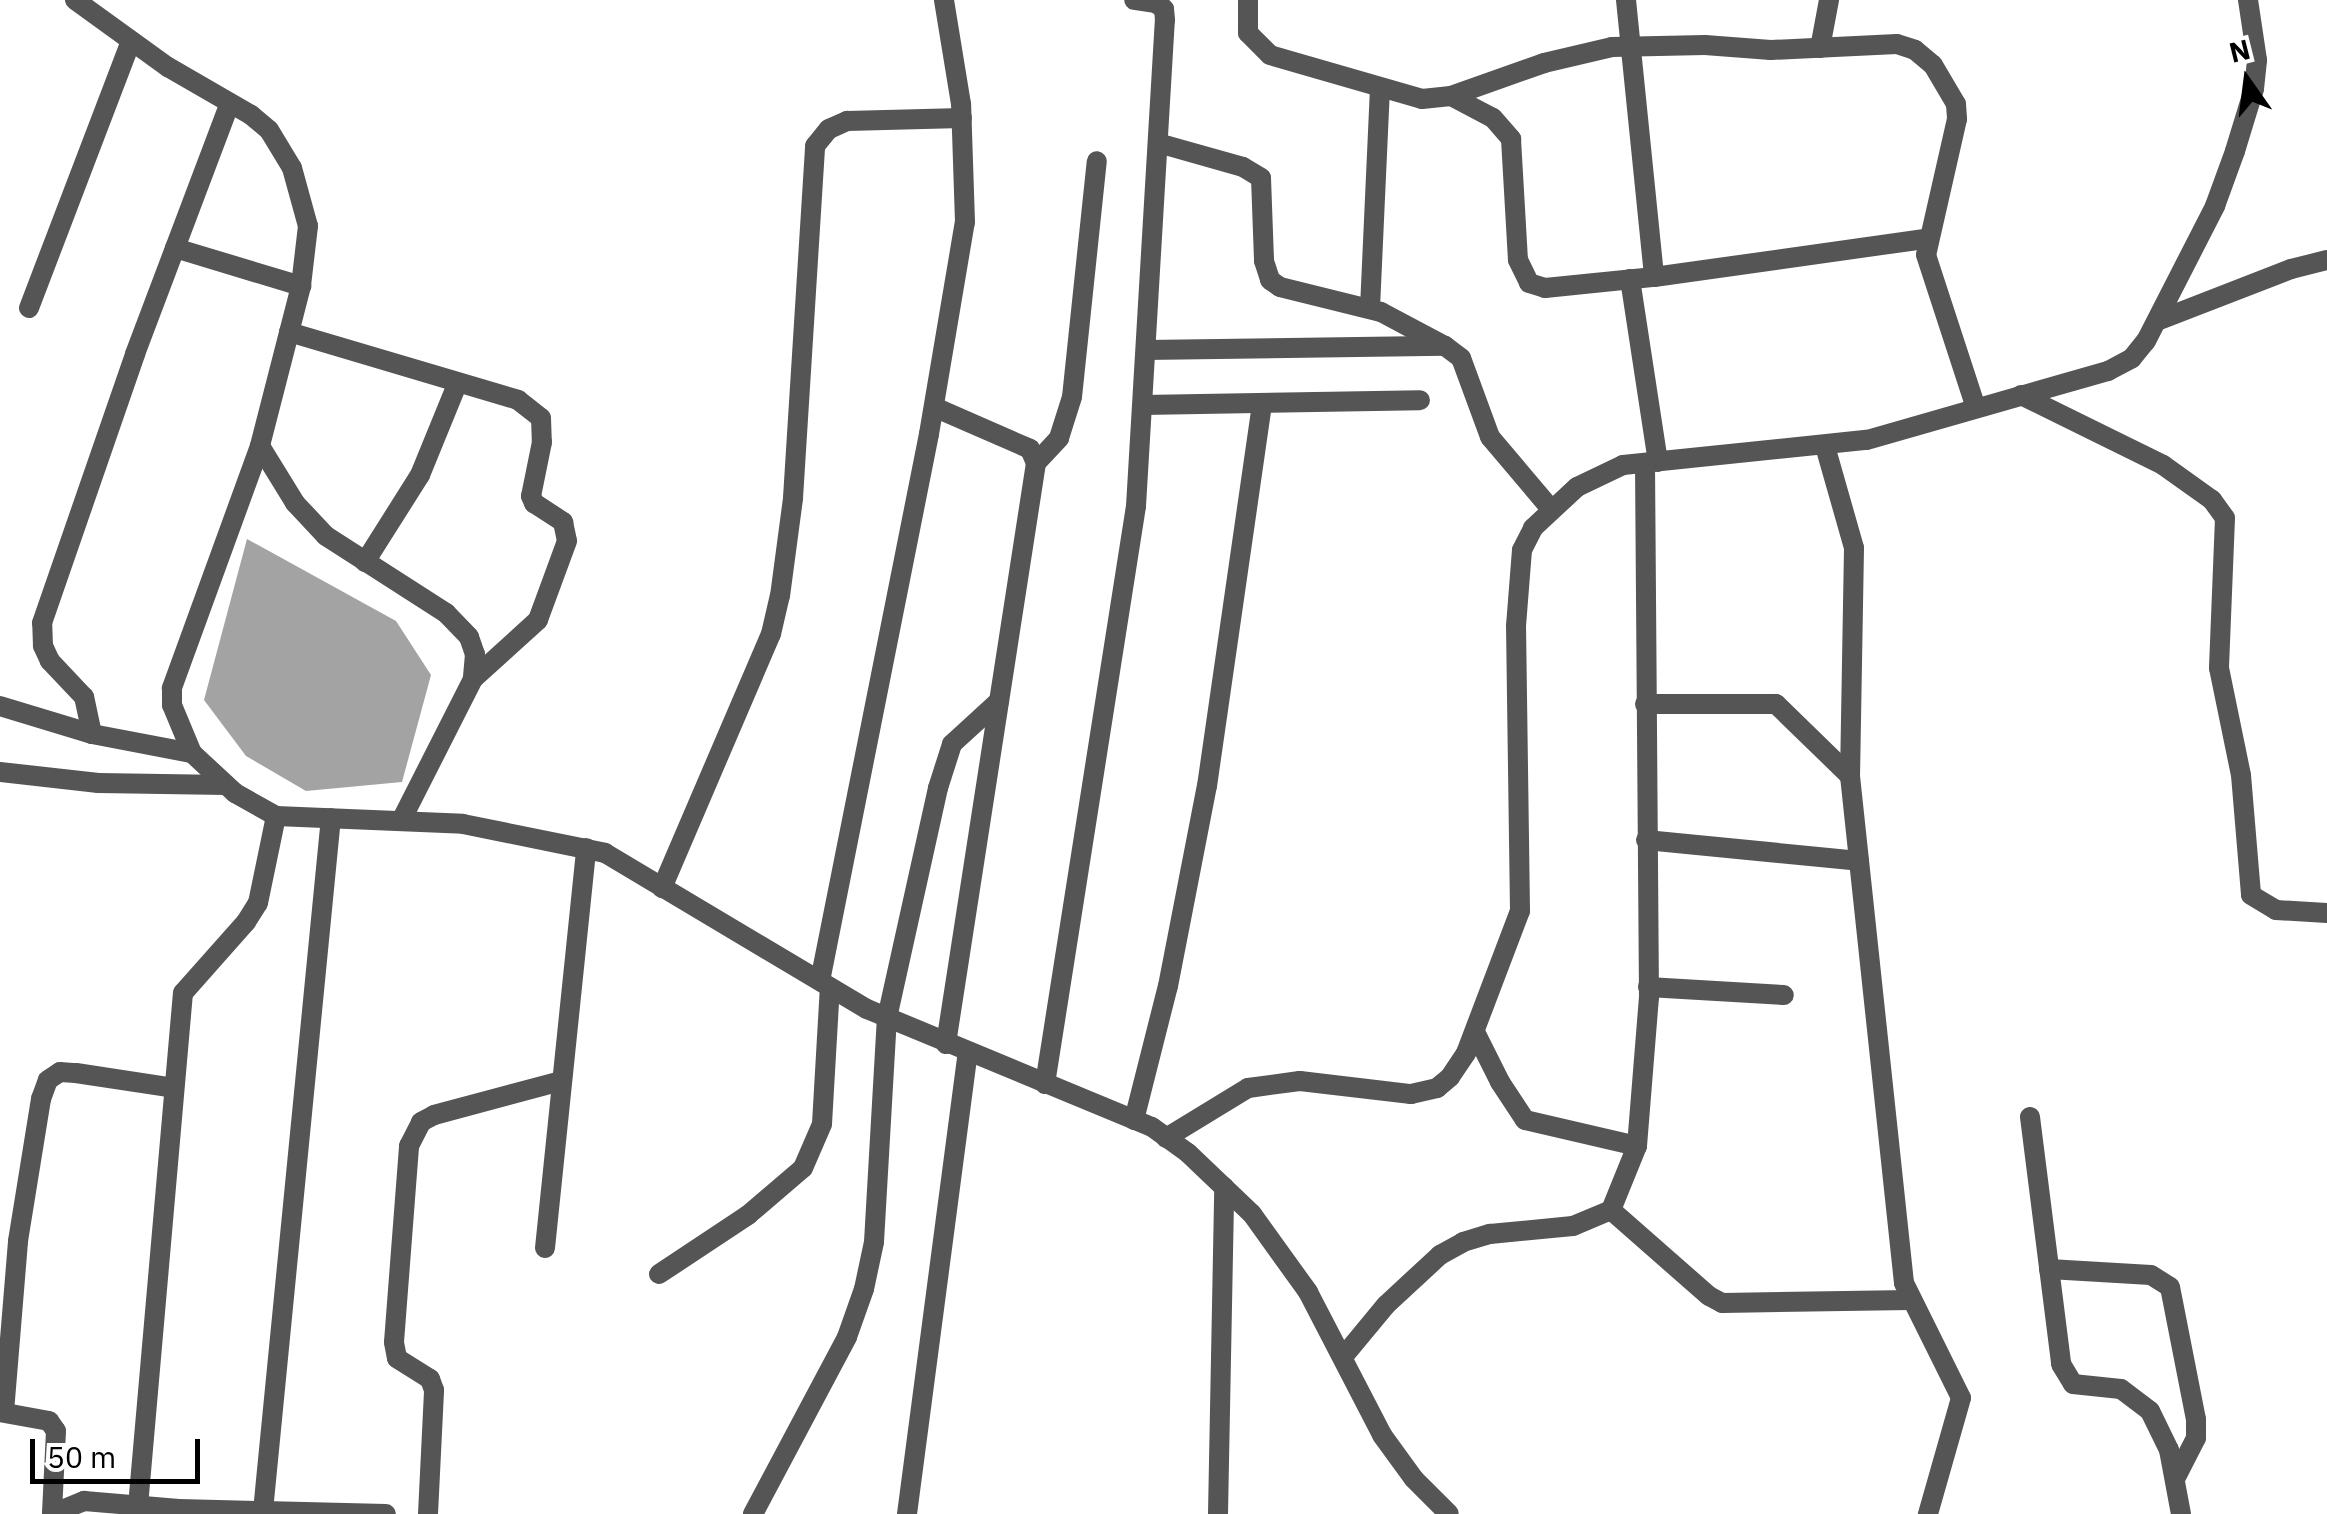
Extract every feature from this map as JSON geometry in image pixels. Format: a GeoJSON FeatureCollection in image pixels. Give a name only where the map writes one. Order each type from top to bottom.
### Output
{"type":"FeatureCollection","features":[{"type":"Feature","properties":{"kind":"street"},"geometry":{"type":"LineString","coordinates":[[75,0],[268,130],[292,168],[308,226],[301,286],[260,446],[172,688],[172,705],[192,752],[226,786],[276,816],[463,824],[586,848],[624,862],[887,1018],[1134,1120],[1166,1138],[1252,1214],[1292,1266],[1382,1436],[1414,1479],[1449,1514]]}},
{"type":"Feature","properties":{"kind":"street"},"geometry":{"type":"LineString","coordinates":[[659,1274],[748,1215],[804,1168],[822,1124],[825,984],[965,222],[962,118],[944,0]]}},
{"type":"Feature","properties":{"kind":"street"},"geometry":{"type":"LineString","coordinates":[[1045,1084],[1136,506],[1166,20],[1164,8],[1156,2],[1134,0]]}},
{"type":"Feature","properties":{"kind":"street"},"geometry":{"type":"LineString","coordinates":[[1248,0],[1248,34],[1270,55],[1422,99],[1451,96],[1560,58],[1629,46],[1820,48],[1897,44],[1915,50],[1934,64],[1951,88],[1958,119],[1926,240],[1932,276],[1976,408]]}},
{"type":"Feature","properties":{"kind":"street"},"geometry":{"type":"LineString","coordinates":[[1626,0],[1654,277]]}},
{"type":"Feature","properties":{"kind":"street"},"geometry":{"type":"LineString","coordinates":[[1820,48],[1829,0]]}},
{"type":"Feature","properties":{"kind":"street"},"geometry":{"type":"LineString","coordinates":[[1166,1138],[1221,1100],[1276,1082],[1300,1081],[1383,1094],[1436,1088],[1450,1077],[1475,1032],[1520,912],[1518,586],[1522,550],[1550,508],[1605,472],[1652,463],[1825,446],[2108,371],[2132,358],[2157,321],[2215,206],[2245,120],[2257,60],[2248,0]]}},
{"type":"Feature","properties":{"kind":"street"},"geometry":{"type":"LineString","coordinates":[[29,308],[131,41]]}},
{"type":"Feature","properties":{"kind":"street"},"geometry":{"type":"LineString","coordinates":[[1370,308],[1380,89]]}},
{"type":"Feature","properties":{"kind":"street"},"geometry":{"type":"LineString","coordinates":[[1451,96],[1493,118],[1511,140],[1518,260],[1529,283],[1546,288],[1654,277],[1926,240]]}},
{"type":"Feature","properties":{"kind":"street"},"geometry":{"type":"LineString","coordinates":[[92,734],[84,697],[50,662],[43,646],[42,623],[230,104]]}},
{"type":"Feature","properties":{"kind":"street"},"geometry":{"type":"LineString","coordinates":[[662,888],[771,634],[780,596],[793,498],[815,146],[829,129],[848,121],[962,118]]}},
{"type":"Feature","properties":{"kind":"street"},"geometry":{"type":"LineString","coordinates":[[1158,143],[1243,167],[1262,178],[1264,262],[1270,280],[1280,287],[1398,318],[1460,358],[1490,437],[1550,508]]}},
{"type":"Feature","properties":{"kind":"street"},"geometry":{"type":"LineString","coordinates":[[946,1044],[1036,462],[1059,438],[1069,410],[1097,160]]}},
{"type":"Feature","properties":{"kind":"street"},"geometry":{"type":"LineString","coordinates":[[175,248],[301,286]]}},
{"type":"Feature","properties":{"kind":"street"},"geometry":{"type":"LineString","coordinates":[[2157,321],[2291,269],[2327,260]]}},
{"type":"Feature","properties":{"kind":"street"},"geometry":{"type":"LineString","coordinates":[[1343,1357],[1386,1305],[1440,1255],[1462,1242],[1490,1234],[1573,1226],[1611,1210],[1637,1146],[1648,986],[1645,704],[1652,463],[1630,279]]}},
{"type":"Feature","properties":{"kind":"street"},"geometry":{"type":"LineString","coordinates":[[289,332],[518,400],[540,418],[542,442],[531,496],[534,503],[568,530],[538,620],[473,678],[402,819]]}},
{"type":"Feature","properties":{"kind":"street"},"geometry":{"type":"LineString","coordinates":[[1146,350],[1445,346]]}},
{"type":"Feature","properties":{"kind":"street"},"geometry":{"type":"LineString","coordinates":[[366,562],[420,475],[458,382]]}},
{"type":"Feature","properties":{"kind":"street"},"geometry":{"type":"LineString","coordinates":[[2021,395],[2162,465],[2212,500],[2224,518],[2219,668],[2241,775],[2251,895],[2276,910],[2327,913]]}},
{"type":"Feature","properties":{"kind":"street"},"geometry":{"type":"LineString","coordinates":[[1142,405],[1420,400]]}},
{"type":"Feature","properties":{"kind":"street"},"geometry":{"type":"LineString","coordinates":[[1134,1120],[1168,986],[1207,786],[1262,404]]}},
{"type":"Feature","properties":{"kind":"street"},"geometry":{"type":"LineString","coordinates":[[934,407],[1030,450],[1036,462]]}},
{"type":"Feature","properties":{"kind":"street"},"geometry":{"type":"LineString","coordinates":[[260,446],[310,521],[458,624],[474,654],[473,678]]}},
{"type":"Feature","properties":{"kind":"street"},"geometry":{"type":"LineString","coordinates":[[1825,446],[1854,548],[1850,776],[1894,1214],[1910,1300],[1942,1353],[1961,1398],[1928,1514]]}},
{"type":"Feature","properties":{"kind":"street"},"geometry":{"type":"LineString","coordinates":[[753,1514],[847,1338],[864,1289],[874,1242],[887,1018],[938,788],[952,744],[999,701]]}},
{"type":"Feature","properties":{"kind":"street"},"geometry":{"type":"LineString","coordinates":[[1645,704],[1776,704],[1850,776]]}},
{"type":"Feature","properties":{"kind":"street"},"geometry":{"type":"LineString","coordinates":[[0,706],[92,734],[192,752]]}},
{"type":"Feature","properties":{"kind":"street"},"geometry":{"type":"LineString","coordinates":[[0,772],[98,784],[226,786]]}},
{"type":"Feature","properties":{"kind":"street"},"geometry":{"type":"LineString","coordinates":[[138,1506],[183,994],[258,903],[276,816]]}},
{"type":"Feature","properties":{"kind":"street"},"geometry":{"type":"LineString","coordinates":[[262,1511],[331,818]]}},
{"type":"Feature","properties":{"kind":"street"},"geometry":{"type":"LineString","coordinates":[[1646,840],[1859,861]]}},
{"type":"Feature","properties":{"kind":"street"},"geometry":{"type":"LineString","coordinates":[[545,1248],[586,848]]}},
{"type":"Feature","properties":{"kind":"street"},"geometry":{"type":"LineString","coordinates":[[1648,986],[1784,995]]}},
{"type":"Feature","properties":{"kind":"street"},"geometry":{"type":"LineString","coordinates":[[1475,1032],[1500,1082],[1526,1120],[1637,1146]]}},
{"type":"Feature","properties":{"kind":"street"},"geometry":{"type":"LineString","coordinates":[[907,1514],[968,1053]]}},
{"type":"Feature","properties":{"kind":"street"},"geometry":{"type":"LineString","coordinates":[[174,1088],[60,1072],[48,1080],[41,1098],[18,1241],[2,1412],[49,1422],[56,1431],[52,1513],[84,1501],[386,1514]]}},
{"type":"Feature","properties":{"kind":"street"},"geometry":{"type":"LineString","coordinates":[[428,1514],[434,1390],[430,1380],[397,1358],[394,1342],[409,1146],[421,1122],[434,1115],[560,1082]]}},
{"type":"Feature","properties":{"kind":"street"},"geometry":{"type":"LineString","coordinates":[[2030,1117],[2066,1376],[2084,1387],[2121,1389],[2142,1404],[2160,1427],[2176,1477],[2182,1514]]}},
{"type":"Feature","properties":{"kind":"street"},"geometry":{"type":"LineString","coordinates":[[1218,1514],[1224,1187]]}},
{"type":"Feature","properties":{"kind":"street"},"geometry":{"type":"LineString","coordinates":[[1611,1210],[1722,1303],[1910,1300]]}},
{"type":"Feature","properties":{"kind":"street"},"geometry":{"type":"LineString","coordinates":[[2049,1269],[2151,1274],[2170,1288],[2196,1420],[2192,1450],[2176,1477]]}},
{"type":"Feature","properties":{"kind":"shaded area"},"geometry":{"type":"Polygon","coordinates":[[[247,539],[396,621],[431,675],[402,782],[306,791],[246,756],[204,700],[247,539]]]}}]}
